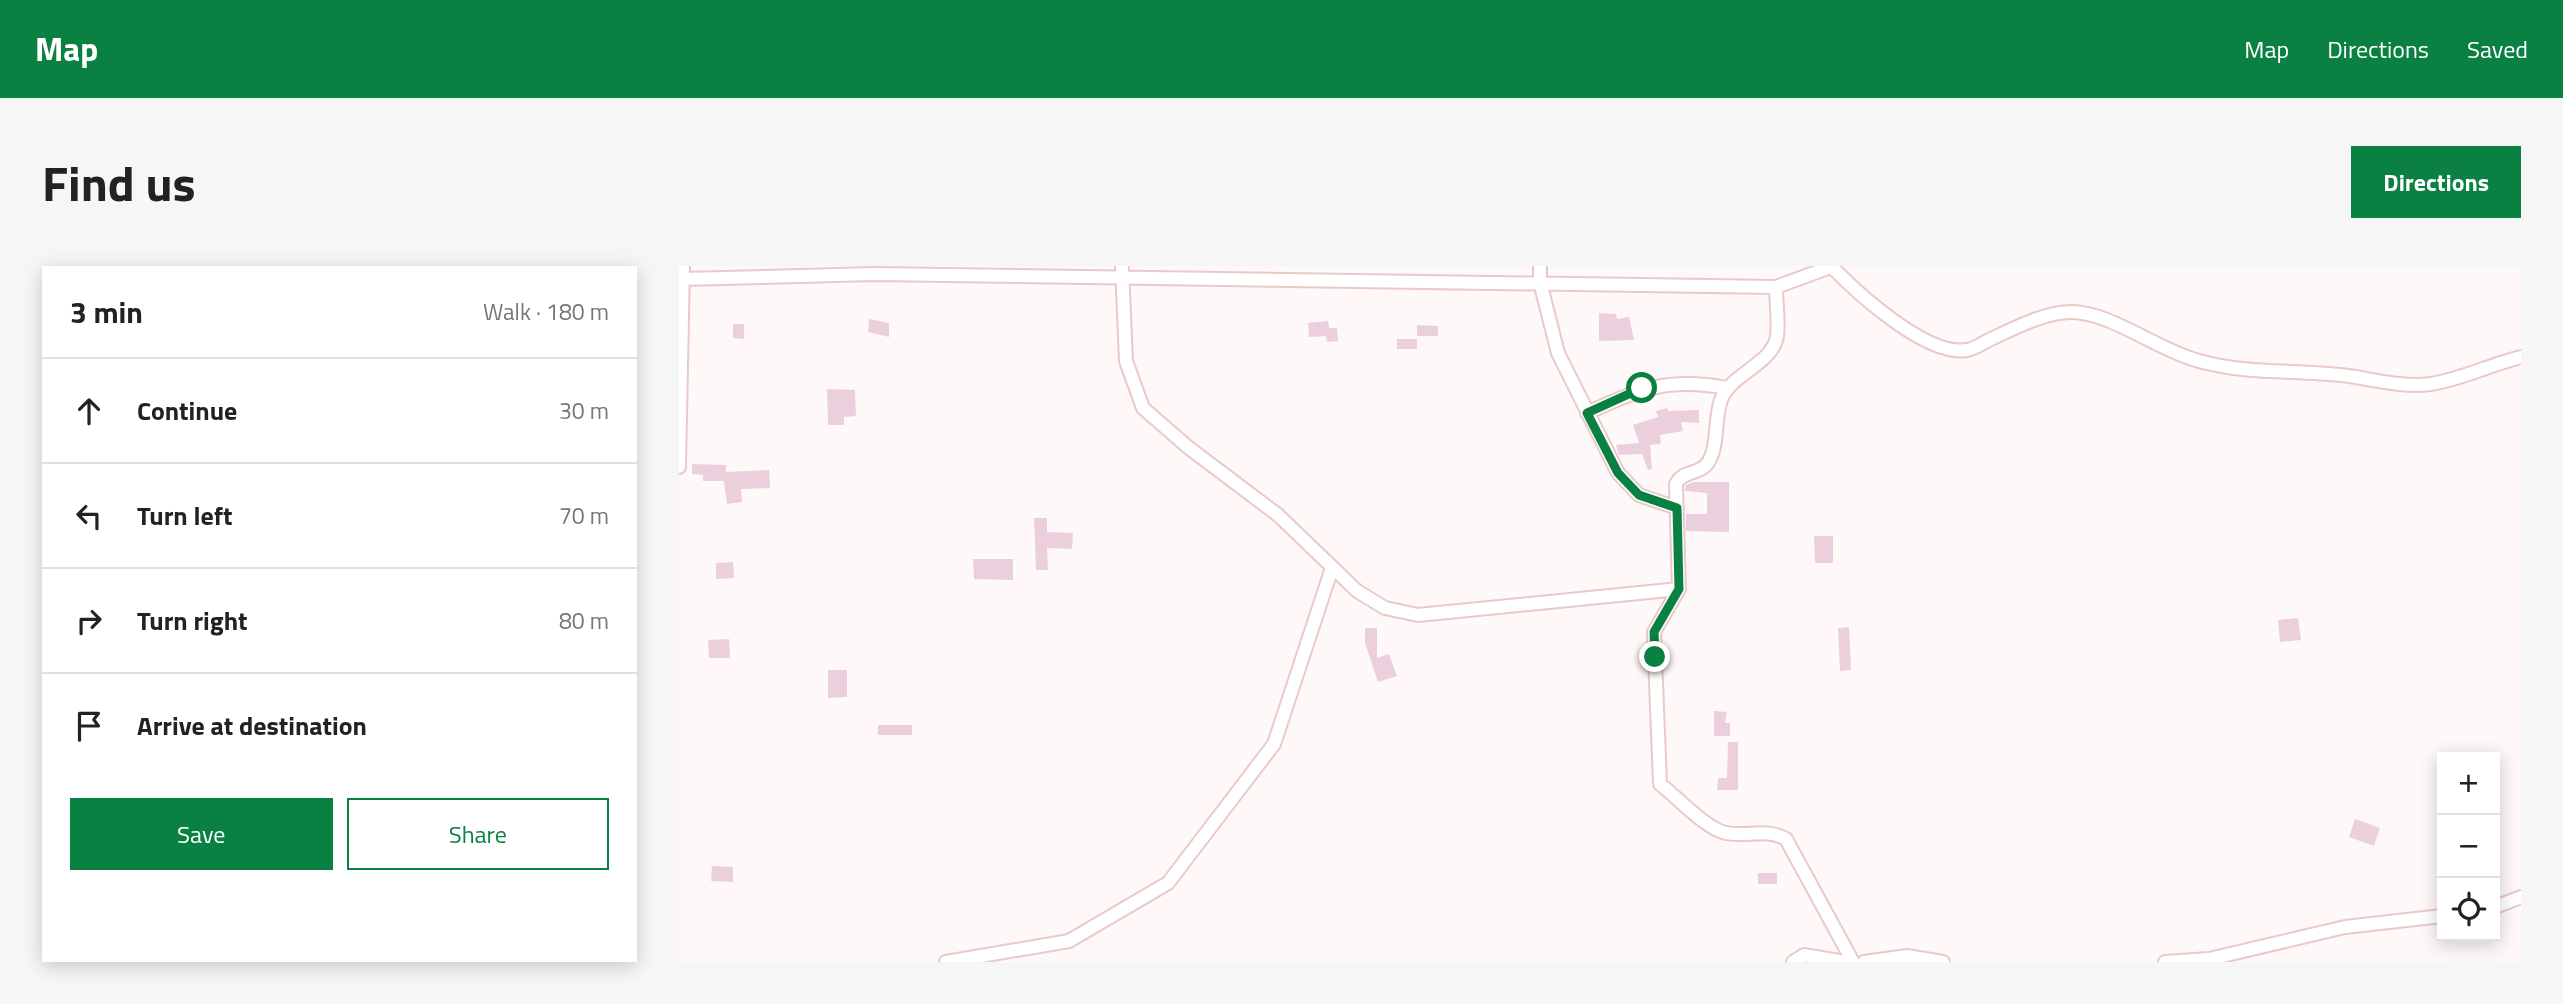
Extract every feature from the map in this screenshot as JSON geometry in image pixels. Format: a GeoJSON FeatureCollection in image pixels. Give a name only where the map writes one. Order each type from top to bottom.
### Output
{"type":"FeatureCollection","features":[{"type":"Feature","properties":{"kind":"street"},"geometry":{"type":"LineString","coordinates":[[1540,266],[1540,282],[1558,353],[1618,473],[1639,495],[1677,508]]}},
{"type":"Feature","properties":{"kind":"street"},"geometry":{"type":"LineString","coordinates":[[679,467],[683,272],[1122,272],[1776,287],[1832,266],[1900,328],[1943,345],[1966,350],[2025,323],[2071,312],[2109,320],[2150,343],[2199,362],[2267,372],[2322,373],[2380,379],[2404,385],[2431,384],[2521,357]]}},
{"type":"Feature","properties":{"kind":"street"},"geometry":{"type":"LineString","coordinates":[[1122,272],[1126,361],[1143,408],[1189,448],[1278,515],[1357,591],[1385,608],[1418,615],[1679,589]]}},
{"type":"Feature","properties":{"kind":"street"},"geometry":{"type":"LineString","coordinates":[[1776,287],[1777,338],[1771,349],[1727,388],[1721,401],[1708,462],[1678,480],[1679,589],[1654,632],[1660,783],[1706,823],[1725,832],[1777,835],[1786,839],[1853,962]]}},
{"type":"Feature","properties":{"kind":"street"},"geometry":{"type":"LineString","coordinates":[[1587,413],[1642,388],[1698,383],[1727,388]]}},
{"type":"Feature","properties":{"kind":"street"},"geometry":{"type":"LineString","coordinates":[[946,962],[1069,941],[1168,883],[1274,744],[1332,568]]}},
{"type":"Feature","properties":{"kind":"street"},"geometry":{"type":"LineString","coordinates":[[2500,905],[2521,897]]}},
{"type":"Feature","properties":{"kind":"street"},"geometry":{"type":"LineString","coordinates":[[2165,962],[2209,958],[2345,927],[2437,917]]}},
{"type":"Feature","properties":{"kind":"street"},"geometry":{"type":"LineString","coordinates":[[1793,962],[1804,956],[1845,962]]}},
{"type":"Feature","properties":{"kind":"street"},"geometry":{"type":"LineString","coordinates":[[1864,962],[1907,956],[1943,962]]}},
{"type":"Feature","properties":{"kind":"building"},"geometry":{"type":"Polygon","coordinates":[[[1599,313],[1616,314],[1617,319],[1629,317],[1634,340],[1599,341],[1599,313]]]}},
{"type":"Feature","properties":{"kind":"building"},"geometry":{"type":"Polygon","coordinates":[[[869,319],[889,323],[889,337],[868,332],[869,319]]]}},
{"type":"Feature","properties":{"kind":"building"},"geometry":{"type":"Polygon","coordinates":[[[1328,321],[1329,328],[1337,328],[1338,341],[1327,342],[1326,336],[1309,337],[1308,323],[1328,321]]]}},
{"type":"Feature","properties":{"kind":"building"},"geometry":{"type":"Polygon","coordinates":[[[733,324],[744,324],[744,339],[733,338],[733,324]]]}},
{"type":"Feature","properties":{"kind":"building"},"geometry":{"type":"Polygon","coordinates":[[[1417,325],[1438,326],[1438,336],[1417,336],[1417,325]]]}},
{"type":"Feature","properties":{"kind":"building"},"geometry":{"type":"Polygon","coordinates":[[[1397,339],[1417,339],[1417,349],[1397,349],[1397,339]]]}},
{"type":"Feature","properties":{"kind":"building"},"geometry":{"type":"Polygon","coordinates":[[[827,389],[855,390],[856,416],[844,417],[844,425],[828,425],[827,389]]]}},
{"type":"Feature","properties":{"kind":"building"},"geometry":{"type":"Polygon","coordinates":[[[1667,408],[1668,411],[1699,410],[1699,423],[1681,422],[1683,431],[1660,435],[1661,444],[1650,445],[1652,469],[1648,470],[1642,454],[1619,455],[1616,445],[1639,443],[1633,425],[1658,417],[1656,411],[1667,408]]]}},
{"type":"Feature","properties":{"kind":"building"},"geometry":{"type":"Polygon","coordinates":[[[692,464],[726,465],[726,472],[769,470],[770,488],[741,489],[742,502],[727,504],[724,481],[703,481],[703,475],[692,474],[692,464]]]}},
{"type":"Feature","properties":{"kind":"building"},"geometry":{"type":"Polygon","coordinates":[[[1693,482],[1729,482],[1729,532],[1686,531],[1686,514],[1707,514],[1707,493],[1685,491],[1686,485],[1693,482]]]}},
{"type":"Feature","properties":{"kind":"building"},"geometry":{"type":"Polygon","coordinates":[[[1034,518],[1047,518],[1047,532],[1073,533],[1072,549],[1047,548],[1048,570],[1036,570],[1034,518]]]}},
{"type":"Feature","properties":{"kind":"building"},"geometry":{"type":"Polygon","coordinates":[[[1814,536],[1833,536],[1833,563],[1815,563],[1814,536]]]}},
{"type":"Feature","properties":{"kind":"building"},"geometry":{"type":"Polygon","coordinates":[[[973,559],[1013,559],[1013,580],[974,579],[973,559]]]}},
{"type":"Feature","properties":{"kind":"building"},"geometry":{"type":"Polygon","coordinates":[[[733,562],[734,578],[716,579],[716,563],[733,562]]]}},
{"type":"Feature","properties":{"kind":"building"},"geometry":{"type":"Polygon","coordinates":[[[2298,618],[2301,640],[2280,642],[2278,620],[2298,618]]]}},
{"type":"Feature","properties":{"kind":"building"},"geometry":{"type":"Polygon","coordinates":[[[1849,627],[1851,670],[1840,671],[1838,628],[1849,627]]]}},
{"type":"Feature","properties":{"kind":"building"},"geometry":{"type":"Polygon","coordinates":[[[1365,628],[1377,628],[1377,658],[1389,654],[1397,676],[1378,682],[1365,643],[1365,628]]]}},
{"type":"Feature","properties":{"kind":"building"},"geometry":{"type":"Polygon","coordinates":[[[729,639],[730,658],[709,658],[708,640],[729,639]]]}},
{"type":"Feature","properties":{"kind":"building"},"geometry":{"type":"Polygon","coordinates":[[[828,670],[847,670],[847,697],[828,698],[828,670]]]}},
{"type":"Feature","properties":{"kind":"building"},"geometry":{"type":"Polygon","coordinates":[[[1714,711],[1727,712],[1725,723],[1730,723],[1730,736],[1714,736],[1714,711]]]}},
{"type":"Feature","properties":{"kind":"building"},"geometry":{"type":"Polygon","coordinates":[[[878,725],[912,725],[912,735],[878,735],[878,725]]]}},
{"type":"Feature","properties":{"kind":"building"},"geometry":{"type":"Polygon","coordinates":[[[1728,742],[1738,742],[1738,790],[1717,790],[1718,778],[1727,778],[1728,742]]]}},
{"type":"Feature","properties":{"kind":"building"},"geometry":{"type":"Polygon","coordinates":[[[2355,819],[2380,828],[2374,846],[2349,837],[2355,819]]]}},
{"type":"Feature","properties":{"kind":"building"},"geometry":{"type":"Polygon","coordinates":[[[712,866],[733,867],[733,882],[711,881],[712,866]]]}},
{"type":"Feature","properties":{"kind":"building"},"geometry":{"type":"Polygon","coordinates":[[[1758,873],[1777,873],[1777,884],[1758,884],[1758,873]]]}},
{"type":"Feature","properties":{"kind":"route"},"geometry":{"type":"LineString","coordinates":[[1642,388],[1587,413],[1618,473],[1639,495],[1677,508],[1679,589],[1654,632],[1655,657]]}}]}
